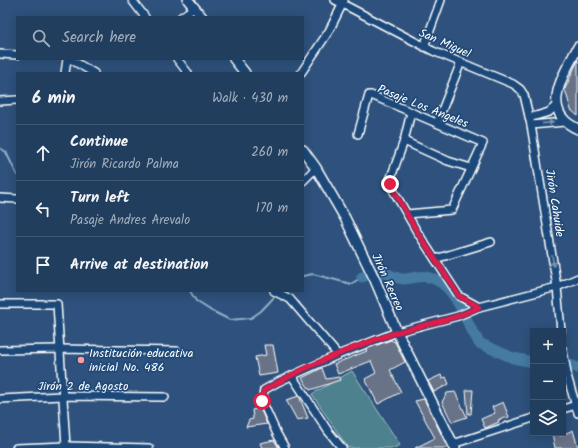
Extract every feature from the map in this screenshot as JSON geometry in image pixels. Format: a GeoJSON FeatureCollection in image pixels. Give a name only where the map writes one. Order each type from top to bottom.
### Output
{"type":"FeatureCollection","features":[{"type":"Feature","properties":{"kind":"main road"},"geometry":{"type":"LineString","coordinates":[[188,0],[201,16]]}},
{"type":"Feature","properties":{"kind":"main road"},"geometry":{"type":"LineString","coordinates":[[578,47],[560,82],[557,105],[561,118],[578,129]]}},
{"type":"Feature","properties":{"kind":"main road"},"geometry":{"type":"LineString","coordinates":[[235,60],[244,72]]}},
{"type":"Feature","properties":{"kind":"main road","name":"Jirón Recreo"},"geometry":{"type":"LineString","coordinates":[[304,151],[316,168],[345,218],[375,280],[397,332],[454,446]]}},
{"type":"Feature","properties":{"kind":"street"},"geometry":{"type":"LineString","coordinates":[[132,0],[144,16]]}},
{"type":"Feature","properties":{"kind":"street","name":"San Miguel"},"geometry":{"type":"LineString","coordinates":[[335,0],[343,2],[424,47],[518,88],[524,95],[530,122]]}},
{"type":"Feature","properties":{"kind":"street"},"geometry":{"type":"LineString","coordinates":[[424,47],[441,0]]}},
{"type":"Feature","properties":{"kind":"street"},"geometry":{"type":"LineString","coordinates":[[302,72],[329,31],[343,2]]}},
{"type":"Feature","properties":{"kind":"street"},"geometry":{"type":"LineString","coordinates":[[182,16],[194,8]]}},
{"type":"Feature","properties":{"kind":"street"},"geometry":{"type":"LineString","coordinates":[[0,54],[16,55]]}},
{"type":"Feature","properties":{"kind":"street"},"geometry":{"type":"LineString","coordinates":[[64,72],[68,60]]}},
{"type":"Feature","properties":{"kind":"street"},"geometry":{"type":"LineString","coordinates":[[70,60],[92,72]]}},
{"type":"Feature","properties":{"kind":"street"},"geometry":{"type":"LineString","coordinates":[[178,60],[187,72]]}},
{"type":"Feature","properties":{"kind":"street"},"geometry":{"type":"LineString","coordinates":[[437,123],[461,62]]}},
{"type":"Feature","properties":{"kind":"street","name":"Pasaje Los Angeles"},"geometry":{"type":"LineString","coordinates":[[358,134],[370,95],[483,143],[471,168]]}},
{"type":"Feature","properties":{"kind":"street"},"geometry":{"type":"LineString","coordinates":[[0,101],[16,100]]}},
{"type":"Feature","properties":{"kind":"street"},"geometry":{"type":"LineString","coordinates":[[530,122],[549,112],[557,105]]}},
{"type":"Feature","properties":{"kind":"street"},"geometry":{"type":"LineString","coordinates":[[411,112],[390,184],[407,214],[460,297],[479,307]]}},
{"type":"Feature","properties":{"kind":"street"},"geometry":{"type":"LineString","coordinates":[[530,122],[565,122]]}},
{"type":"Feature","properties":{"kind":"street","name":"Jirón Cahuide"},"geometry":{"type":"LineString","coordinates":[[530,122],[557,287],[561,328]]}},
{"type":"Feature","properties":{"kind":"street"},"geometry":{"type":"LineString","coordinates":[[404,140],[448,161],[471,168],[452,210],[407,214]]}},
{"type":"Feature","properties":{"kind":"street"},"geometry":{"type":"LineString","coordinates":[[304,180],[316,168]]}},
{"type":"Feature","properties":{"kind":"street"},"geometry":{"type":"LineString","coordinates":[[0,198],[16,199]]}},
{"type":"Feature","properties":{"kind":"street"},"geometry":{"type":"LineString","coordinates":[[435,259],[491,242]]}},
{"type":"Feature","properties":{"kind":"street"},"geometry":{"type":"LineString","coordinates":[[285,448],[263,402],[264,390],[338,354],[397,332],[458,316],[479,307],[557,287],[578,278]]}},
{"type":"Feature","properties":{"kind":"street"},"geometry":{"type":"LineString","coordinates":[[276,292],[290,299],[338,354]]}},
{"type":"Feature","properties":{"kind":"street"},"geometry":{"type":"LineString","coordinates":[[0,304],[57,304],[66,446]]}},
{"type":"Feature","properties":{"kind":"street"},"geometry":{"type":"LineString","coordinates":[[0,350],[60,349],[176,351]]}},
{"type":"Feature","properties":{"kind":"street"},"geometry":{"type":"LineString","coordinates":[[565,364],[568,379],[578,413]]}},
{"type":"Feature","properties":{"kind":"street"},"geometry":{"type":"LineString","coordinates":[[292,376],[328,432],[342,448]]}},
{"type":"Feature","properties":{"kind":"street","name":"Jirón 2 de Agosto"},"geometry":{"type":"LineString","coordinates":[[0,398],[62,396],[166,397]]}},
{"type":"Feature","properties":{"kind":"street"},"geometry":{"type":"LineString","coordinates":[[566,408],[576,405]]}},
{"type":"Feature","properties":{"kind":"street"},"geometry":{"type":"LineString","coordinates":[[454,446],[530,419]]}},
{"type":"Feature","properties":{"kind":"street"},"geometry":{"type":"LineString","coordinates":[[16,448],[66,446],[149,448]]}},
{"type":"Feature","properties":{"kind":"green space"},"geometry":{"type":"Polygon","coordinates":[[[352,371],[400,445],[394,448],[348,448],[312,394],[352,371]]]}},
{"type":"Feature","properties":{"kind":"building"},"geometry":{"type":"Polygon","coordinates":[[[578,60],[578,116],[571,110],[565,89],[578,60]]]}},
{"type":"Feature","properties":{"kind":"building"},"geometry":{"type":"Polygon","coordinates":[[[391,340],[395,342],[405,362],[390,370],[401,392],[378,404],[365,379],[376,373],[371,361],[338,374],[334,364],[367,351],[366,349],[391,340]]]}},
{"type":"Feature","properties":{"kind":"building"},"geometry":{"type":"Polygon","coordinates":[[[264,345],[273,345],[278,373],[259,376],[255,357],[266,355],[264,345]]]}},
{"type":"Feature","properties":{"kind":"building"},"geometry":{"type":"Polygon","coordinates":[[[322,368],[326,379],[339,377],[340,380],[310,390],[302,378],[322,368]]]}},
{"type":"Feature","properties":{"kind":"building"},"geometry":{"type":"Polygon","coordinates":[[[441,375],[442,378],[446,377],[449,384],[434,392],[428,381],[441,375]]]}},
{"type":"Feature","properties":{"kind":"building"},"geometry":{"type":"Polygon","coordinates":[[[466,390],[473,390],[471,414],[468,414],[466,390]]]}},
{"type":"Feature","properties":{"kind":"building"},"geometry":{"type":"Polygon","coordinates":[[[455,392],[467,417],[452,422],[442,402],[447,393],[455,392]]]}},
{"type":"Feature","properties":{"kind":"building"},"geometry":{"type":"Polygon","coordinates":[[[299,396],[308,418],[297,420],[286,400],[299,396]]]}},
{"type":"Feature","properties":{"kind":"building"},"geometry":{"type":"Polygon","coordinates":[[[424,399],[448,448],[415,448],[435,438],[415,401],[424,399]]]}},
{"type":"Feature","properties":{"kind":"building"},"geometry":{"type":"Polygon","coordinates":[[[503,402],[509,417],[498,420],[499,422],[485,428],[481,419],[495,413],[492,407],[503,402]]]}},
{"type":"Feature","properties":{"kind":"building"},"geometry":{"type":"Polygon","coordinates":[[[260,408],[267,424],[246,427],[249,420],[253,419],[252,410],[260,408]]]}},
{"type":"Feature","properties":{"kind":"building"},"geometry":{"type":"Polygon","coordinates":[[[573,430],[578,448],[555,448],[553,436],[566,436],[566,433],[573,430]]]}},
{"type":"Feature","properties":{"kind":"building"},"geometry":{"type":"Polygon","coordinates":[[[274,440],[279,448],[262,448],[260,443],[274,440]]]}},
{"type":"Feature","properties":{"kind":"waterway"},"geometry":{"type":"LineString","coordinates":[[0,148],[6,152],[16,173]]}},
{"type":"Feature","properties":{"kind":"waterway"},"geometry":{"type":"LineString","coordinates":[[362,277],[380,272],[401,279],[428,277],[436,280],[443,284],[454,296],[479,343],[513,358],[530,361]]}},
{"type":"Feature","properties":{"kind":"waterway"},"geometry":{"type":"LineString","coordinates":[[304,276],[313,274],[351,284],[362,277]]}},
{"type":"Feature","properties":{"kind":"waterway"},"geometry":{"type":"LineString","coordinates":[[191,292],[196,301],[230,320],[251,318],[261,311],[277,294]]}},
{"type":"Feature","properties":{"kind":"waterway"},"geometry":{"type":"LineString","coordinates":[[566,363],[578,368]]}},
{"type":"Feature","properties":{"kind":"place","name":"Institución educativa inicial No. 486"},"geometry":{"type":"Point","coordinates":[81,360]}},
{"type":"Feature","properties":{"kind":"route"},"geometry":{"type":"LineString","coordinates":[[262,401],[264,390],[338,354],[397,332],[458,316],[479,307],[459,296],[416,230],[390,184]]}}]}
